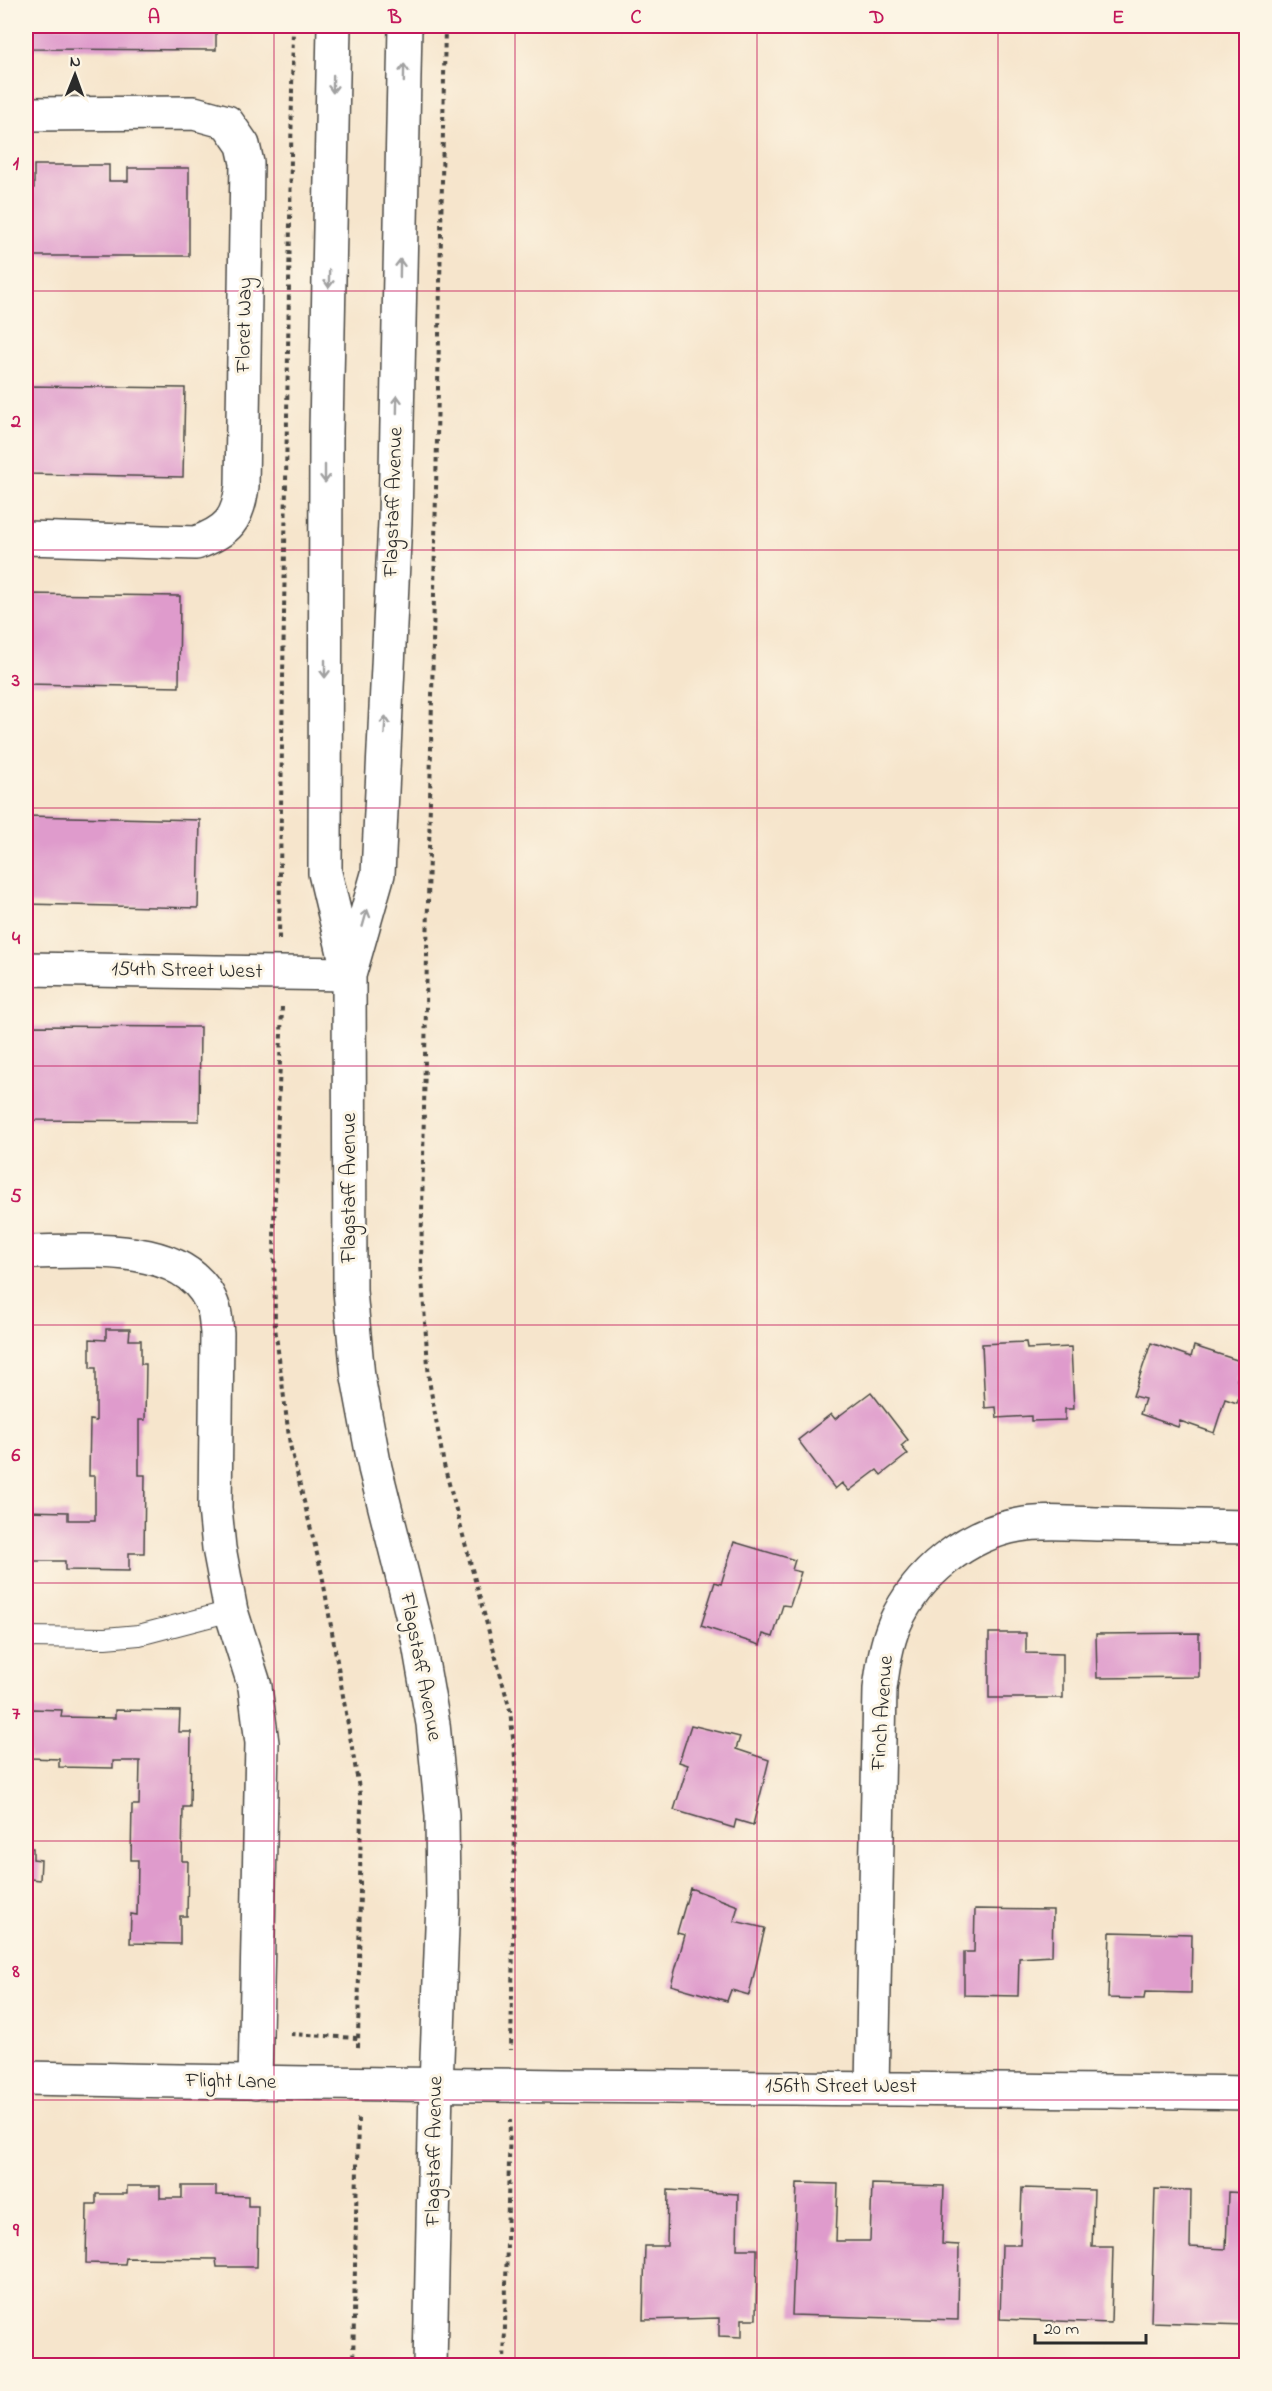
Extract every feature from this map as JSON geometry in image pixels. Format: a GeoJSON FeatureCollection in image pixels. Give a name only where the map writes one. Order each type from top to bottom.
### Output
{"type":"FeatureCollection","features":[{"type":"Feature","properties":{"kind":"street","name":"Flagstaff Avenue"},"geometry":{"type":"LineString","coordinates":[[334,26],[326,442],[325,873],[349,974],[350,1291],[358,1377],[375,1468],[418,1638],[433,1724],[442,1815],[443,1901],[436,2085],[430,2366]]}},
{"type":"Feature","properties":{"kind":"street","name":"Flagstaff Avenue"},"geometry":{"type":"LineString","coordinates":[[349,974],[378,874],[395,521],[405,26]]}},
{"type":"Feature","properties":{"kind":"street","name":"Floret Way"},"geometry":{"type":"LineString","coordinates":[[26,114],[194,113],[227,122],[243,145],[247,163],[242,486],[240,503],[233,520],[216,536],[196,543],[26,538]]}},
{"type":"Feature","properties":{"kind":"street","name":"154th Street West"},"geometry":{"type":"LineString","coordinates":[[26,969],[349,974]]}},
{"type":"Feature","properties":{"kind":"street"},"geometry":{"type":"LineString","coordinates":[[26,1252],[130,1253],[151,1256],[171,1263],[188,1275],[202,1288],[214,1309],[217,1333],[215,1508],[219,1548],[231,1611],[255,1687],[262,1743],[255,2083]]}},
{"type":"Feature","properties":{"kind":"street","name":"Finch Avenue"},"geometry":{"type":"LineString","coordinates":[[872,2087],[880,1689],[885,1656],[895,1623],[910,1596],[932,1571],[958,1549],[1019,1525],[1052,1523],[1246,1527]]}},
{"type":"Feature","properties":{"kind":"street","name":"Flight Lane"},"geometry":{"type":"LineString","coordinates":[[26,2078],[436,2085]]}},
{"type":"Feature","properties":{"kind":"street","name":"156th Street West"},"geometry":{"type":"LineString","coordinates":[[436,2085],[872,2087],[1246,2093]]}},
{"type":"Feature","properties":{"kind":"lane"},"geometry":{"type":"LineString","coordinates":[[26,1637],[105,1638],[139,1635],[231,1611]]}},
{"type":"Feature","properties":{"kind":"path"},"geometry":{"type":"LineString","coordinates":[[293,26],[278,928],[282,1004],[274,1223],[275,1327],[290,1445],[322,1574],[361,1800],[353,2366]]}},
{"type":"Feature","properties":{"kind":"path"},"geometry":{"type":"LineString","coordinates":[[445,26],[421,1264],[429,1380],[444,1465],[510,1710],[516,1766],[504,2366]]}},
{"type":"Feature","properties":{"kind":"path"},"geometry":{"type":"LineString","coordinates":[[283,2033],[358,2038]]}},
{"type":"Feature","properties":{"kind":"building"},"geometry":{"type":"Polygon","coordinates":[[[26,26],[216,26],[216,50],[26,49],[26,26]]]}},
{"type":"Feature","properties":{"kind":"building"},"geometry":{"type":"Polygon","coordinates":[[[34,165],[109,165],[109,181],[128,181],[128,168],[189,168],[189,256],[26,256],[26,188],[34,188],[34,165]]]}},
{"type":"Feature","properties":{"kind":"building"},"geometry":{"type":"Polygon","coordinates":[[[26,386],[185,388],[183,477],[26,474],[26,386]]]}},
{"type":"Feature","properties":{"kind":"building"},"geometry":{"type":"Polygon","coordinates":[[[26,594],[180,596],[179,687],[26,684],[26,594]]]}},
{"type":"Feature","properties":{"kind":"building"},"geometry":{"type":"Polygon","coordinates":[[[26,816],[200,820],[198,908],[26,904],[26,816]]]}},
{"type":"Feature","properties":{"kind":"building"},"geometry":{"type":"Polygon","coordinates":[[[26,1026],[200,1027],[199,1121],[26,1120],[26,1026]]]}},
{"type":"Feature","properties":{"kind":"building"},"geometry":{"type":"Polygon","coordinates":[[[106,1329],[130,1329],[129,1340],[141,1340],[141,1364],[146,1364],[145,1420],[139,1420],[139,1475],[145,1475],[144,1553],[129,1553],[129,1571],[65,1570],[65,1561],[26,1561],[26,1511],[68,1512],[68,1520],[95,1520],[95,1476],[89,1476],[90,1420],[96,1421],[96,1368],[90,1368],[90,1339],[106,1340],[106,1329]]]}},
{"type":"Feature","properties":{"kind":"building"},"geometry":{"type":"Polygon","coordinates":[[[1026,1342],[1027,1349],[1071,1347],[1074,1409],[1065,1409],[1065,1420],[1031,1421],[1031,1416],[997,1418],[996,1407],[985,1408],[982,1344],[1026,1342]]]}},
{"type":"Feature","properties":{"kind":"building"},"geometry":{"type":"Polygon","coordinates":[[[1151,1343],[1191,1357],[1194,1346],[1243,1362],[1237,1380],[1244,1382],[1237,1403],[1225,1399],[1214,1433],[1180,1421],[1178,1427],[1140,1414],[1145,1399],[1133,1396],[1151,1343]]]}},
{"type":"Feature","properties":{"kind":"building"},"geometry":{"type":"Polygon","coordinates":[[[871,1392],[908,1440],[901,1446],[908,1454],[881,1475],[877,1470],[849,1491],[842,1483],[835,1489],[798,1440],[831,1414],[835,1419],[871,1392]]]}},
{"type":"Feature","properties":{"kind":"building"},"geometry":{"type":"Polygon","coordinates":[[[734,1542],[795,1560],[792,1570],[801,1572],[790,1606],[783,1605],[773,1637],[763,1634],[760,1645],[701,1626],[715,1582],[721,1584],[734,1542]]]}},
{"type":"Feature","properties":{"kind":"building"},"geometry":{"type":"Polygon","coordinates":[[[989,1633],[1026,1633],[1026,1653],[1063,1654],[1063,1698],[989,1698],[989,1633]]]}},
{"type":"Feature","properties":{"kind":"building"},"geometry":{"type":"Polygon","coordinates":[[[1199,1633],[1199,1677],[1097,1678],[1096,1634],[1199,1633]]]}},
{"type":"Feature","properties":{"kind":"building"},"geometry":{"type":"Polygon","coordinates":[[[1244,1638],[1246,1638],[1246,1676],[1243,1676],[1244,1638]]]}},
{"type":"Feature","properties":{"kind":"building"},"geometry":{"type":"Polygon","coordinates":[[[32,1709],[62,1710],[61,1717],[115,1718],[115,1710],[180,1711],[179,1732],[191,1732],[190,1807],[183,1807],[182,1861],[188,1861],[187,1916],[180,1916],[180,1944],[130,1943],[131,1914],[137,1915],[138,1860],[131,1860],[132,1805],[139,1805],[140,1761],[113,1761],[113,1768],[59,1767],[59,1759],[29,1758],[26,1719],[32,1719],[32,1709]]]}},
{"type":"Feature","properties":{"kind":"building"},"geometry":{"type":"Polygon","coordinates":[[[691,1725],[740,1737],[736,1749],[769,1760],[753,1825],[736,1820],[734,1828],[674,1810],[688,1765],[679,1762],[691,1725]]]}},
{"type":"Feature","properties":{"kind":"building"},"geometry":{"type":"Polygon","coordinates":[[[26,1848],[33,1848],[33,1859],[41,1860],[40,1880],[31,1879],[30,1897],[26,1897],[26,1848]]]}},
{"type":"Feature","properties":{"kind":"building"},"geometry":{"type":"Polygon","coordinates":[[[690,1888],[738,1906],[734,1921],[765,1928],[749,1995],[731,1990],[727,2001],[671,1985],[685,1935],[677,1933],[690,1888]]]}},
{"type":"Feature","properties":{"kind":"building"},"geometry":{"type":"Polygon","coordinates":[[[975,1909],[1053,1910],[1052,1956],[1019,1958],[1018,1996],[964,1995],[964,1952],[974,1952],[975,1909]]]}},
{"type":"Feature","properties":{"kind":"building"},"geometry":{"type":"Polygon","coordinates":[[[1110,1932],[1192,1934],[1191,1993],[1145,1992],[1144,1999],[1108,1998],[1110,1932]]]}},
{"type":"Feature","properties":{"kind":"building"},"geometry":{"type":"Polygon","coordinates":[[[797,2183],[838,2184],[836,2241],[870,2241],[872,2184],[944,2186],[942,2244],[959,2245],[958,2320],[792,2315],[797,2183]]]}},
{"type":"Feature","properties":{"kind":"building"},"geometry":{"type":"Polygon","coordinates":[[[127,2186],[160,2186],[160,2198],[182,2198],[182,2186],[216,2186],[216,2195],[248,2196],[248,2206],[258,2206],[257,2267],[217,2267],[216,2259],[126,2258],[125,2264],[86,2263],[87,2204],[96,2204],[96,2194],[127,2194],[127,2186]]]}},
{"type":"Feature","properties":{"kind":"building"},"geometry":{"type":"Polygon","coordinates":[[[1022,2188],[1094,2190],[1092,2247],[1113,2247],[1111,2323],[1000,2319],[1002,2245],[1020,2245],[1022,2188]]]}},
{"type":"Feature","properties":{"kind":"building"},"geometry":{"type":"Polygon","coordinates":[[[1155,2189],[1191,2190],[1190,2247],[1226,2249],[1228,2192],[1246,2193],[1246,2325],[1151,2322],[1155,2189]]]}},
{"type":"Feature","properties":{"kind":"building"},"geometry":{"type":"Polygon","coordinates":[[[668,2190],[738,2194],[737,2249],[757,2249],[756,2319],[742,2319],[742,2337],[719,2336],[719,2318],[643,2320],[645,2246],[667,2246],[668,2190]]]}}]}
